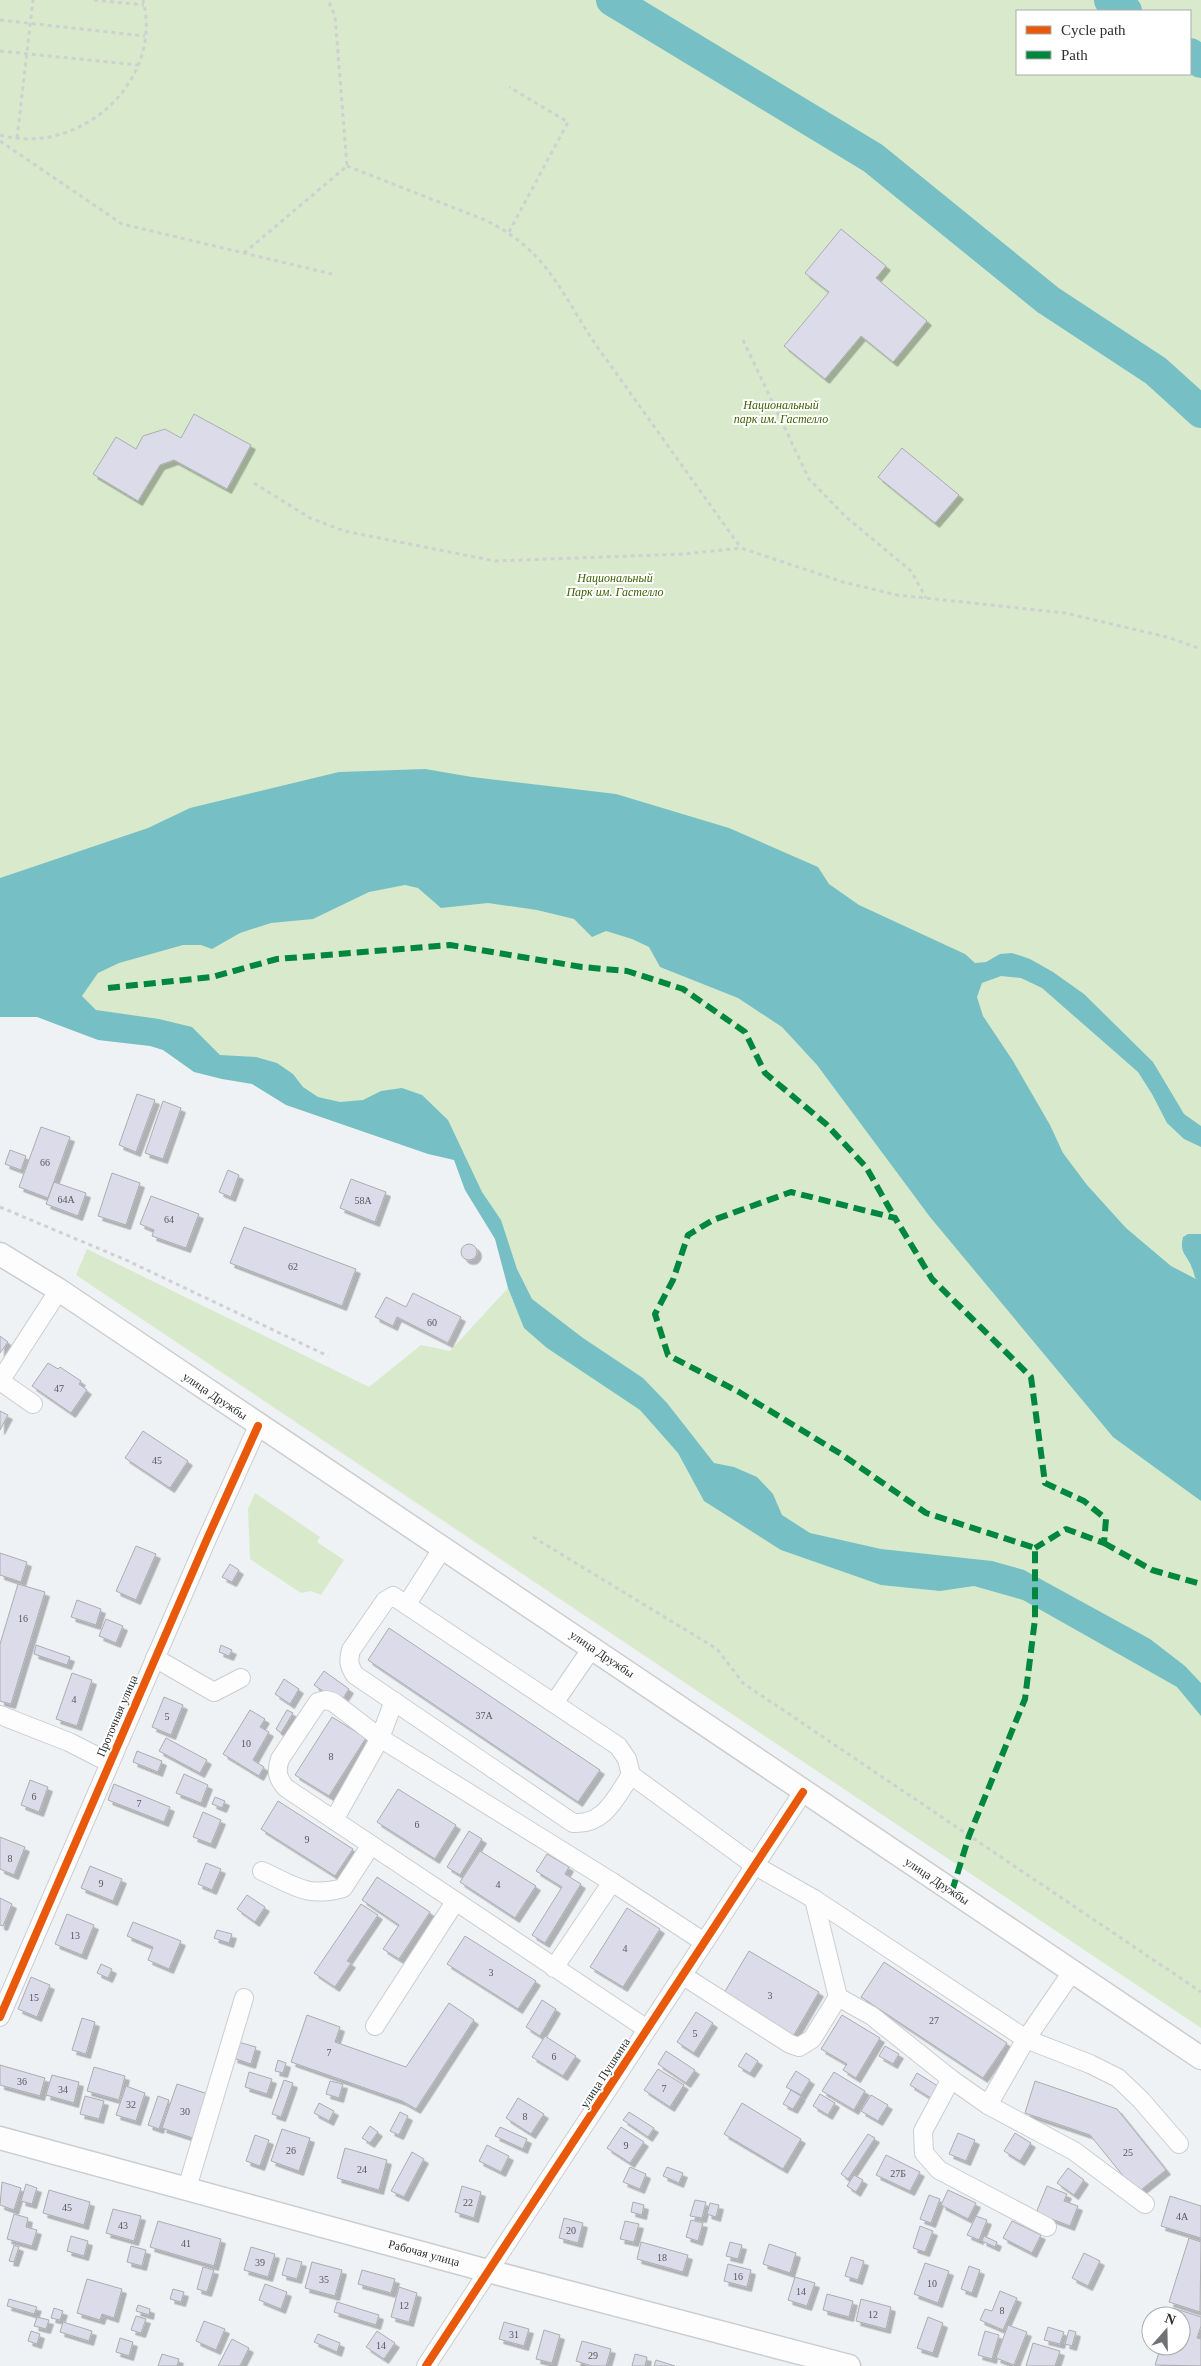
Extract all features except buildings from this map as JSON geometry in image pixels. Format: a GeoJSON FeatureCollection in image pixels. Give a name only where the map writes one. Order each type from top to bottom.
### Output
{"type":"FeatureCollection","features":[{"type":"Feature","properties":{"kind":"main road","name":"улица Дружбы"},"geometry":{"type":"LineString","coordinates":[[0,1254],[59,1290],[258,1426],[592,1648],[803,1792],[1201,2058]]}},
{"type":"Feature","properties":{"kind":"main road","name":"Рабочая улица"},"geometry":{"type":"LineString","coordinates":[[0,2138],[488,2271],[849,2366]]}},
{"type":"Feature","properties":{"kind":"street"},"geometry":{"type":"LineString","coordinates":[[33,1404],[0,1381],[59,1290]]}},
{"type":"Feature","properties":{"kind":"street","name":"Проточная улица"},"geometry":{"type":"LineString","coordinates":[[0,2017],[155,1658],[258,1426]]}},
{"type":"Feature","properties":{"kind":"street"},"geometry":{"type":"LineString","coordinates":[[407,1604],[442,1549]]}},
{"type":"Feature","properties":{"kind":"street"},"geometry":{"type":"LineString","coordinates":[[632,1775],[602,1817],[587,1824],[573,1823],[355,1674],[350,1667],[348,1658],[351,1650],[385,1601],[393,1596],[407,1604],[618,1746],[627,1759],[632,1775],[754,1865],[814,1899],[1026,2039],[1090,2064],[1118,2078],[1141,2100],[1179,2144]]}},
{"type":"Feature","properties":{"kind":"street"},"geometry":{"type":"LineString","coordinates":[[554,1702],[592,1648]]}},
{"type":"Feature","properties":{"kind":"street"},"geometry":{"type":"LineString","coordinates":[[155,1658],[214,1692],[241,1678]]}},
{"type":"Feature","properties":{"kind":"street"},"geometry":{"type":"LineString","coordinates":[[647,2029],[286,1788],[278,1780],[277,1768],[280,1759],[312,1708],[318,1702],[326,1700],[333,1702],[380,1738],[612,1882],[704,1942]]}},
{"type":"Feature","properties":{"kind":"street"},"geometry":{"type":"LineString","coordinates":[[334,1820],[380,1738],[394,1701]]}},
{"type":"Feature","properties":{"kind":"street"},"geometry":{"type":"LineString","coordinates":[[0,1715],[69,1742],[110,1763]]}},
{"type":"Feature","properties":{"kind":"street","name":"улица Пушкина"},"geometry":{"type":"LineString","coordinates":[[426,2366],[803,1792]]}},
{"type":"Feature","properties":{"kind":"street"},"geometry":{"type":"LineString","coordinates":[[262,1871],[303,1890],[325,1893],[344,1888],[371,1845]]}},
{"type":"Feature","properties":{"kind":"street"},"geometry":{"type":"LineString","coordinates":[[554,1968],[612,1882]]}},
{"type":"Feature","properties":{"kind":"street"},"geometry":{"type":"LineString","coordinates":[[682,1975],[790,2044],[799,2047],[807,2044],[838,1998],[814,1899]]}},
{"type":"Feature","properties":{"kind":"street"},"geometry":{"type":"LineString","coordinates":[[375,2026],[455,1902]]}},
{"type":"Feature","properties":{"kind":"street"},"geometry":{"type":"LineString","coordinates":[[988,2105],[1026,2039],[1072,1972]]}},
{"type":"Feature","properties":{"kind":"street"},"geometry":{"type":"LineString","coordinates":[[187,2188],[244,1998]]}},
{"type":"Feature","properties":{"kind":"street"},"geometry":{"type":"LineString","coordinates":[[838,1998],[872,2016],[951,2080],[988,2105],[1074,2151],[1145,2204]]}},
{"type":"Feature","properties":{"kind":"street"},"geometry":{"type":"LineString","coordinates":[[951,2080],[923,2131],[924,2154],[939,2170],[1046,2227]]}},
{"type":"Feature","properties":{"kind":"path"},"geometry":{"type":"LineString","coordinates":[[17,138],[33,0]]}},
{"type":"Feature","properties":{"kind":"path"},"geometry":{"type":"LineString","coordinates":[[94,0],[144,5]]}},
{"type":"Feature","properties":{"kind":"path"},"geometry":{"type":"LineString","coordinates":[[0,135],[40,139],[60,135],[95,119],[122,93],[138,65],[145,36],[143,0]]}},
{"type":"Feature","properties":{"kind":"path"},"geometry":{"type":"LineString","coordinates":[[328,0],[335,16],[347,166]]}},
{"type":"Feature","properties":{"kind":"path"},"geometry":{"type":"LineString","coordinates":[[0,20],[145,36]]}},
{"type":"Feature","properties":{"kind":"path"},"geometry":{"type":"LineString","coordinates":[[0,51],[138,65]]}},
{"type":"Feature","properties":{"kind":"path"},"geometry":{"type":"LineString","coordinates":[[508,232],[568,122],[509,87]]}},
{"type":"Feature","properties":{"kind":"path"},"geometry":{"type":"LineString","coordinates":[[0,141],[122,224],[332,274]]}},
{"type":"Feature","properties":{"kind":"path"},"geometry":{"type":"LineString","coordinates":[[347,166],[485,220],[508,232],[532,252],[555,278],[586,332],[741,548]]}},
{"type":"Feature","properties":{"kind":"path"},"geometry":{"type":"LineString","coordinates":[[244,253],[347,166]]}},
{"type":"Feature","properties":{"kind":"path"},"geometry":{"type":"LineString","coordinates":[[743,340],[809,479],[846,517],[910,571],[927,598]]}},
{"type":"Feature","properties":{"kind":"path"},"geometry":{"type":"LineString","coordinates":[[254,483],[310,518],[344,531],[496,561],[684,554],[741,548],[843,582],[897,595],[1065,614],[1167,637],[1201,649]]}},
{"type":"Feature","properties":{"kind":"path"},"geometry":{"type":"LineString","coordinates":[[0,1207],[126,1260],[328,1356]]}},
{"type":"Feature","properties":{"kind":"path"},"geometry":{"type":"LineString","coordinates":[[533,1537],[717,1649],[743,1683],[1201,1992]]}},
{"type":"Feature","properties":{"kind":"green space","name":"Национальный Парк им. Гастелло"},"geometry":{"type":"Polygon","coordinates":[[[0,0],[1201,0],[1201,2028],[76,1275],[87,1249],[369,1387],[421,1345],[450,1351],[508,1288],[513,1301],[520,1293],[464,1153],[183,1047],[0,1006],[0,0]]]}},
{"type":"Feature","properties":{"kind":"green space"},"geometry":{"type":"Polygon","coordinates":[[[255,1493],[320,1537],[317,1542],[344,1560],[321,1595],[311,1591],[301,1593],[250,1559],[248,1509],[255,1493]]]}},
{"type":"Feature","properties":{"kind":"water"},"geometry":{"type":"Polygon","coordinates":[[[425,769],[472,777],[616,794],[729,828],[818,867],[829,884],[859,905],[965,954],[975,963],[986,962],[1000,954],[1012,953],[1030,959],[1053,972],[1084,994],[1153,1062],[1184,1114],[1201,1126],[1201,1147],[1184,1139],[1167,1123],[1138,1072],[1042,988],[1021,978],[1001,976],[982,983],[977,997],[983,1016],[1013,1061],[1050,1125],[1063,1153],[1087,1185],[1126,1228],[1171,1266],[1196,1279],[1183,1251],[1182,1243],[1183,1237],[1188,1234],[1201,1234],[1201,1501],[1113,1437],[930,1217],[817,1065],[782,1027],[738,998],[660,967],[649,947],[632,939],[606,931],[592,937],[574,919],[537,910],[488,903],[441,908],[418,888],[405,885],[369,892],[313,919],[271,923],[240,933],[212,949],[201,945],[183,945],[119,963],[98,973],[82,996],[96,1010],[159,1019],[192,1027],[220,1055],[256,1057],[277,1063],[293,1074],[303,1087],[318,1097],[340,1102],[363,1100],[381,1091],[402,1088],[422,1095],[448,1120],[482,1192],[501,1220],[517,1269],[532,1299],[583,1338],[643,1378],[667,1403],[714,1463],[734,1467],[757,1477],[773,1494],[782,1515],[810,1533],[881,1549],[992,1561],[1024,1570],[1150,1639],[1185,1666],[1201,1683],[1201,1716],[1177,1687],[1023,1600],[974,1586],[940,1591],[881,1585],[781,1550],[704,1501],[678,1453],[640,1410],[547,1348],[524,1328],[508,1288],[495,1239],[465,1190],[454,1160],[428,1154],[286,1105],[252,1084],[194,1072],[163,1050],[150,1046],[98,1040],[37,1017],[0,1017],[0,878],[148,828],[190,808],[339,772],[425,769]]]}},
{"type":"Feature","properties":{"kind":"waterway"},"geometry":{"type":"LineString","coordinates":[[612,0],[873,158],[1048,300],[1156,371],[1201,412]]}},
{"type":"Feature","properties":{"kind":"waterway"},"geometry":{"type":"LineString","coordinates":[[1110,0],[1125,10]]}},
{"type":"Feature","properties":{"kind":"waterway"},"geometry":{"type":"LineString","coordinates":[[1191,55],[1201,62]]}},
{"type":"Feature","properties":{"kind":"marked path"},"geometry":{"type":"LineString","coordinates":[[108,988],[212,977],[277,959],[450,945],[582,967],[627,971],[683,989],[745,1032],[765,1073],[826,1124],[866,1167],[895,1218]]}},
{"type":"Feature","properties":{"kind":"marked path"},"geometry":{"type":"LineString","coordinates":[[952,1891],[969,1836],[1025,1699],[1035,1619],[1035,1548],[926,1513],[841,1454],[739,1392],[668,1355],[655,1314],[673,1280],[688,1235],[713,1220],[791,1192],[895,1218],[932,1279],[1031,1377],[1045,1483],[1084,1501],[1106,1519],[1104,1543],[1066,1529],[1035,1548]]}},
{"type":"Feature","properties":{"kind":"marked path"},"geometry":{"type":"LineString","coordinates":[[1104,1543],[1152,1570],[1201,1584]]}},
{"type":"Feature","properties":{"kind":"cycle path"},"geometry":{"type":"LineString","coordinates":[[0,2017],[207,1539],[258,1426]]}},
{"type":"Feature","properties":{"kind":"cycle path"},"geometry":{"type":"LineString","coordinates":[[426,2366],[803,1792]]}},
{"type":"Feature","properties":{"kind":"park label","name":"Национальный парк им. Гастелло"},"geometry":{"type":"Point","coordinates":[781,412]}}]}
